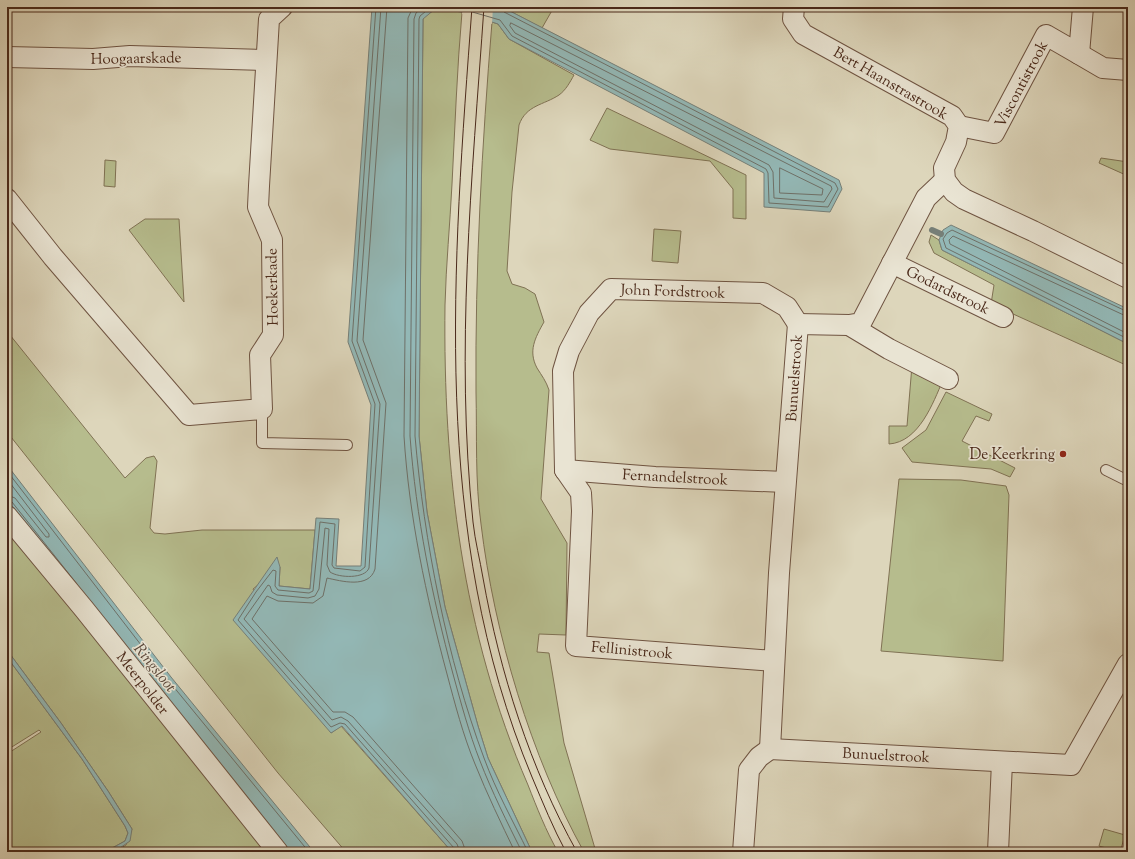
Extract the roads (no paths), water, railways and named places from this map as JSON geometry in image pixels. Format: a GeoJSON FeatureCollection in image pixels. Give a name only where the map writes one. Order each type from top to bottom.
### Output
{"type":"FeatureCollection","features":[{"type":"Feature","properties":{"kind":"street","name":"Hoekerkade"},"geometry":{"type":"LineString","coordinates":[[262,409],[260,355],[273,335],[272,240],[258,207],[269,19],[282,7]]}},
{"type":"Feature","properties":{"kind":"street","name":"Bert Haanstrastrook"},"geometry":{"type":"LineString","coordinates":[[794,7],[793,19],[804,34],[952,116],[959,126],[956,142],[944,168],[945,180]]}},
{"type":"Feature","properties":{"kind":"street"},"geometry":{"type":"LineString","coordinates":[[1083,7],[1079,54],[1103,68],[1128,70]]}},
{"type":"Feature","properties":{"kind":"street","name":"Viscontistrook"},"geometry":{"type":"LineString","coordinates":[[959,126],[994,133],[1046,35],[1079,54]]}},
{"type":"Feature","properties":{"kind":"street","name":"Hoogaarskade"},"geometry":{"type":"LineString","coordinates":[[7,57],[93,59],[130,56],[266,60]]}},
{"type":"Feature","properties":{"kind":"street"},"geometry":{"type":"LineString","coordinates":[[849,325],[861,323],[926,198],[945,180],[954,192],[964,199],[1034,231],[1128,278]]}},
{"type":"Feature","properties":{"kind":"street"},"geometry":{"type":"LineString","coordinates":[[7,199],[53,257],[189,415],[262,409]]}},
{"type":"Feature","properties":{"kind":"street","name":"Godardstrook"},"geometry":{"type":"LineString","coordinates":[[892,263],[1003,317]]}},
{"type":"Feature","properties":{"kind":"street","name":"John Fordstrook"},"geometry":{"type":"LineString","coordinates":[[565,470],[563,371],[569,351],[589,313],[611,290],[763,293],[787,307],[798,324]]}},
{"type":"Feature","properties":{"kind":"street","name":"Bunuelstrook"},"geometry":{"type":"LineString","coordinates":[[849,325],[798,324],[785,482],[770,749],[1071,765],[1125,675]]}},
{"type":"Feature","properties":{"kind":"street"},"geometry":{"type":"LineString","coordinates":[[849,325],[889,349],[948,379]]}},
{"type":"Feature","properties":{"kind":"street","name":"Fernandelstrook"},"geometry":{"type":"LineString","coordinates":[[565,470],[655,477],[785,482]]}},
{"type":"Feature","properties":{"kind":"street","name":"Fellinistrook"},"geometry":{"type":"LineString","coordinates":[[565,470],[581,493],[582,511],[570,645],[774,661]]}},
{"type":"Feature","properties":{"kind":"street","name":"Meerpolder"},"geometry":{"type":"LineString","coordinates":[[7,516],[84,609],[278,852]]}},
{"type":"Feature","properties":{"kind":"street"},"geometry":{"type":"LineString","coordinates":[[743,852],[749,770],[759,757],[770,749]]}},
{"type":"Feature","properties":{"kind":"street"},"geometry":{"type":"LineString","coordinates":[[998,852],[1002,762]]}},
{"type":"Feature","properties":{"kind":"lane"},"geometry":{"type":"LineString","coordinates":[[262,409],[262,443],[347,445]]}},
{"type":"Feature","properties":{"kind":"lane"},"geometry":{"type":"LineString","coordinates":[[1106,470],[1128,481]]}},
{"type":"Feature","properties":{"kind":"water"},"geometry":{"type":"Polygon","coordinates":[[[372,7],[502,7],[839,180],[842,189],[830,212],[764,207],[764,173],[509,39],[498,24],[462,12],[435,9],[423,19],[419,436],[427,512],[445,607],[478,726],[488,758],[532,852],[452,852],[342,726],[331,733],[233,620],[277,557],[280,567],[279,586],[310,589],[316,518],[339,519],[336,566],[361,566],[371,405],[348,342],[372,7]]]}},
{"type":"Feature","properties":{"kind":"water"},"geometry":{"type":"Polygon","coordinates":[[[951,225],[1128,309],[1128,344],[942,250],[939,240],[943,230],[951,225]]]}},
{"type":"Feature","properties":{"kind":"water","name":"Ringsloot"},"geometry":{"type":"Polygon","coordinates":[[[7,465],[171,677],[314,852],[287,852],[7,502],[7,465]]]}},
{"type":"Feature","properties":{"kind":"water"},"geometry":{"type":"Polygon","coordinates":[[[7,650],[61,723],[108,791],[132,829],[130,841],[114,852],[105,852],[125,841],[128,833],[125,826],[82,759],[7,657],[7,650]]]}},
{"type":"Feature","properties":{"kind":"waterway"},"geometry":{"type":"LineString","coordinates":[[932,230],[941,234]]}},
{"type":"Feature","properties":{"kind":"tram line"},"geometry":{"type":"LineString","coordinates":[[472,7],[459,202],[456,300],[457,397],[463,494],[477,590],[499,684],[532,777],[552,825],[566,852]]}},
{"type":"Feature","properties":{"kind":"tram line"},"geometry":{"type":"LineString","coordinates":[[484,7],[470,200],[465,329],[465,394],[473,522],[498,649],[519,719],[545,787],[577,852]]}},
{"type":"Feature","properties":{"kind":"place","name":"De Keerkring"},"geometry":{"type":"Point","coordinates":[1063,454]}}]}
